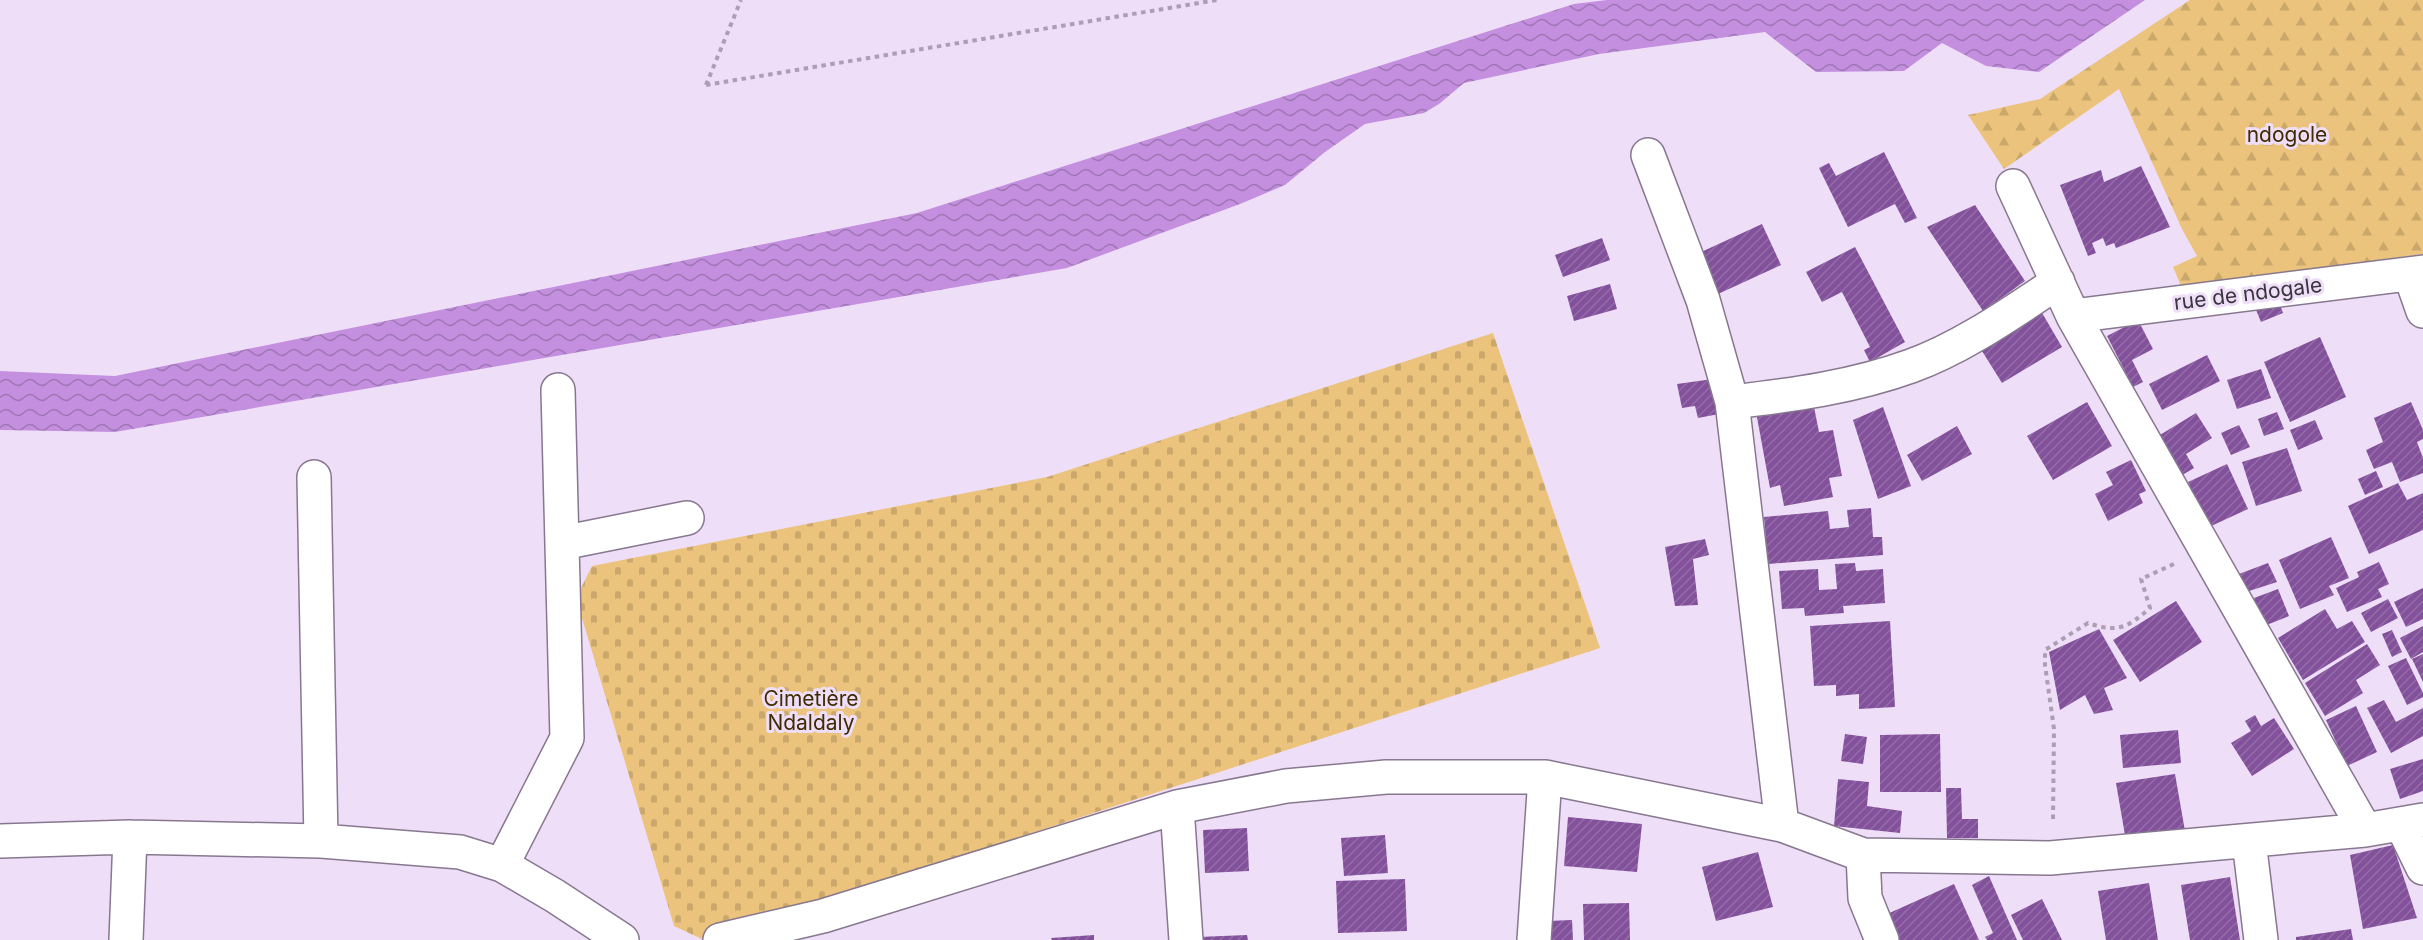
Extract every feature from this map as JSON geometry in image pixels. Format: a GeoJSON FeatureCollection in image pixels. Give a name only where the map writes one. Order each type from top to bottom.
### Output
{"type":"FeatureCollection","features":[{"type":"Feature","properties":{"kind":"street"},"geometry":{"type":"LineString","coordinates":[[1648,155],[1702,300],[1732,402],[1782,825]]}},
{"type":"Feature","properties":{"kind":"street"},"geometry":{"type":"LineString","coordinates":[[2013,186],[2073,316],[2365,830]]}},
{"type":"Feature","properties":{"kind":"street"},"geometry":{"type":"LineString","coordinates":[[2417,273],[2423,311]]}},
{"type":"Feature","properties":{"kind":"street","name":"rue de ndogale"},"geometry":{"type":"LineString","coordinates":[[2073,316],[2417,273]]}},
{"type":"Feature","properties":{"kind":"street"},"geometry":{"type":"LineString","coordinates":[[1732,402],[1810,393],[1850,384],[1913,365],[1994,323],[2058,282]]}},
{"type":"Feature","properties":{"kind":"street"},"geometry":{"type":"LineString","coordinates":[[502,865],[567,738],[558,390]]}},
{"type":"Feature","properties":{"kind":"street"},"geometry":{"type":"LineString","coordinates":[[314,477],[321,842]]}},
{"type":"Feature","properties":{"kind":"street"},"geometry":{"type":"LineString","coordinates":[[562,543],[687,518]]}},
{"type":"Feature","properties":{"kind":"street"},"geometry":{"type":"LineString","coordinates":[[720,940],[825,928],[1177,807],[1286,786],[1386,777],[1545,777],[1782,825],[1863,855],[2050,858],[2365,830],[2412,822],[2423,868]]}},
{"type":"Feature","properties":{"kind":"street"},"geometry":{"type":"LineString","coordinates":[[1534,940],[1545,777]]}},
{"type":"Feature","properties":{"kind":"street"},"geometry":{"type":"LineString","coordinates":[[1177,807],[1186,940]]}},
{"type":"Feature","properties":{"kind":"street"},"geometry":{"type":"LineString","coordinates":[[126,940],[130,837]]}},
{"type":"Feature","properties":{"kind":"street"},"geometry":{"type":"LineString","coordinates":[[0,841],[130,837],[321,842],[460,852],[502,865],[555,896],[622,940]]}},
{"type":"Feature","properties":{"kind":"street"},"geometry":{"type":"LineString","coordinates":[[2249,841],[2261,940]]}},
{"type":"Feature","properties":{"kind":"street"},"geometry":{"type":"LineString","coordinates":[[1863,855],[1865,898],[1881,940]]}},
{"type":"Feature","properties":{"kind":"path"},"geometry":{"type":"LineString","coordinates":[[741,0],[706,85],[1217,0]]}},
{"type":"Feature","properties":{"kind":"path"},"geometry":{"type":"LineString","coordinates":[[2054,819],[2054,729],[2044,665],[2045,650],[2088,623],[2107,630],[2132,624],[2150,608],[2141,579],[2205,550]]}},
{"type":"Feature","properties":{"kind":"green space","name":"ndogole"},"geometry":{"type":"Polygon","coordinates":[[[2190,0],[2423,0],[2423,254],[2181,286],[2173,267],[2197,256],[2182,229],[2119,89],[2004,169],[1968,115],[2040,99],[2190,0]]]}},
{"type":"Feature","properties":{"kind":"green space","name":"Cimetière Ndaldaly"},"geometry":{"type":"Polygon","coordinates":[[[1493,333],[1600,648],[704,940],[674,926],[576,598],[592,566],[1047,477],[1493,333]]]}},
{"type":"Feature","properties":{"kind":"water"},"geometry":{"type":"Polygon","coordinates":[[[1607,0],[2145,0],[2039,72],[1986,66],[1942,43],[1904,71],[1816,72],[1765,32],[1599,54],[1464,83],[1424,113],[1365,124],[1325,152],[1285,185],[1067,268],[115,432],[0,430],[0,371],[115,376],[917,213],[1574,4],[1607,0]]]}},
{"type":"Feature","properties":{"kind":"building"},"geometry":{"type":"Polygon","coordinates":[[[1884,152],[1917,218],[1905,223],[1895,204],[1848,227],[1819,168],[1829,163],[1836,176],[1884,152]]]}},
{"type":"Feature","properties":{"kind":"building"},"geometry":{"type":"Polygon","coordinates":[[[2141,166],[2170,227],[2116,248],[2114,243],[2106,246],[2103,238],[2092,243],[2096,253],[2088,256],[2060,185],[2101,170],[2104,182],[2141,166]]]}},
{"type":"Feature","properties":{"kind":"building"},"geometry":{"type":"Polygon","coordinates":[[[1975,205],[2025,281],[1983,311],[1927,227],[1975,205]]]}},
{"type":"Feature","properties":{"kind":"building"},"geometry":{"type":"Polygon","coordinates":[[[1762,224],[1781,265],[1718,294],[1699,253],[1762,224]]]}},
{"type":"Feature","properties":{"kind":"building"},"geometry":{"type":"Polygon","coordinates":[[[1602,238],[1610,260],[1563,277],[1555,255],[1602,238]]]}},
{"type":"Feature","properties":{"kind":"building"},"geometry":{"type":"Polygon","coordinates":[[[1855,247],[1905,342],[1870,362],[1864,350],[1870,347],[1842,292],[1822,302],[1806,272],[1855,247]]]}},
{"type":"Feature","properties":{"kind":"building"},"geometry":{"type":"Polygon","coordinates":[[[1610,284],[1617,309],[1574,321],[1567,296],[1610,284]]]}},
{"type":"Feature","properties":{"kind":"building"},"geometry":{"type":"Polygon","coordinates":[[[2277,296],[2283,313],[2261,322],[2254,305],[2277,296]]]}},
{"type":"Feature","properties":{"kind":"building"},"geometry":{"type":"Polygon","coordinates":[[[2038,306],[2062,347],[2002,383],[1977,343],[2038,306]]]}},
{"type":"Feature","properties":{"kind":"building"},"geometry":{"type":"Polygon","coordinates":[[[2138,320],[2153,349],[2132,360],[2143,382],[2133,387],[2107,336],[2138,320]]]}},
{"type":"Feature","properties":{"kind":"building"},"geometry":{"type":"Polygon","coordinates":[[[2320,337],[2346,397],[2290,422],[2264,362],[2320,337]]]}},
{"type":"Feature","properties":{"kind":"building"},"geometry":{"type":"Polygon","coordinates":[[[2207,355],[2220,381],[2162,410],[2149,384],[2207,355]]]}},
{"type":"Feature","properties":{"kind":"building"},"geometry":{"type":"Polygon","coordinates":[[[2261,369],[2271,398],[2237,409],[2227,380],[2261,369]]]}},
{"type":"Feature","properties":{"kind":"building"},"geometry":{"type":"Polygon","coordinates":[[[1713,379],[1719,414],[1698,418],[1695,406],[1682,408],[1677,384],[1713,379]]]}},
{"type":"Feature","properties":{"kind":"building"},"geometry":{"type":"Polygon","coordinates":[[[1813,402],[1819,432],[1833,430],[1842,476],[1829,478],[1833,497],[1784,506],[1780,485],[1770,488],[1756,412],[1813,402]]]}},
{"type":"Feature","properties":{"kind":"building"},"geometry":{"type":"Polygon","coordinates":[[[2087,402],[2112,446],[2053,480],[2027,436],[2087,402]]]}},
{"type":"Feature","properties":{"kind":"building"},"geometry":{"type":"Polygon","coordinates":[[[2411,402],[2423,430],[2423,439],[2417,442],[2423,458],[2423,473],[2400,482],[2392,462],[2374,469],[2366,450],[2383,442],[2374,418],[2411,402]]]}},
{"type":"Feature","properties":{"kind":"building"},"geometry":{"type":"Polygon","coordinates":[[[1883,407],[1911,486],[1878,499],[1853,420],[1883,407]]]}},
{"type":"Feature","properties":{"kind":"building"},"geometry":{"type":"Polygon","coordinates":[[[2277,412],[2284,429],[2264,436],[2258,419],[2277,412]]]}},
{"type":"Feature","properties":{"kind":"building"},"geometry":{"type":"Polygon","coordinates":[[[2196,413],[2212,438],[2186,454],[2194,468],[2179,477],[2155,438],[2196,413]]]}},
{"type":"Feature","properties":{"kind":"building"},"geometry":{"type":"Polygon","coordinates":[[[2315,420],[2323,439],[2298,450],[2290,430],[2315,420]]]}},
{"type":"Feature","properties":{"kind":"building"},"geometry":{"type":"Polygon","coordinates":[[[2239,425],[2250,447],[2231,455],[2221,433],[2239,425]]]}},
{"type":"Feature","properties":{"kind":"building"},"geometry":{"type":"Polygon","coordinates":[[[1957,426],[1972,454],[1922,481],[1907,455],[1957,426]]]}},
{"type":"Feature","properties":{"kind":"building"},"geometry":{"type":"Polygon","coordinates":[[[2287,448],[2302,491],[2256,506],[2242,462],[2287,448]]]}},
{"type":"Feature","properties":{"kind":"building"},"geometry":{"type":"Polygon","coordinates":[[[2131,460],[2146,491],[2139,494],[2143,503],[2108,521],[2095,494],[2113,485],[2106,472],[2131,460]]]}},
{"type":"Feature","properties":{"kind":"building"},"geometry":{"type":"Polygon","coordinates":[[[2227,464],[2248,509],[2209,527],[2188,482],[2227,464]]]}},
{"type":"Feature","properties":{"kind":"building"},"geometry":{"type":"Polygon","coordinates":[[[2376,471],[2383,487],[2365,495],[2358,479],[2376,471]]]}},
{"type":"Feature","properties":{"kind":"building"},"geometry":{"type":"Polygon","coordinates":[[[2398,483],[2407,500],[2423,493],[2423,530],[2369,554],[2348,506],[2398,483]]]}},
{"type":"Feature","properties":{"kind":"building"},"geometry":{"type":"Polygon","coordinates":[[[1871,508],[1873,537],[1882,537],[1883,555],[1768,564],[1764,517],[1828,511],[1830,529],[1849,527],[1847,510],[1871,508]]]}},
{"type":"Feature","properties":{"kind":"building"},"geometry":{"type":"Polygon","coordinates":[[[2331,537],[2349,578],[2329,586],[2334,595],[2300,609],[2279,560],[2331,537]]]}},
{"type":"Feature","properties":{"kind":"building"},"geometry":{"type":"Polygon","coordinates":[[[1705,539],[1709,555],[1693,559],[1698,605],[1675,606],[1665,547],[1705,539]]]}},
{"type":"Feature","properties":{"kind":"building"},"geometry":{"type":"Polygon","coordinates":[[[2379,562],[2389,584],[2378,589],[2382,597],[2347,612],[2336,588],[2359,577],[2357,572],[2379,562]]]}},
{"type":"Feature","properties":{"kind":"building"},"geometry":{"type":"Polygon","coordinates":[[[1855,563],[1856,571],[1883,569],[1885,603],[1843,606],[1844,613],[1805,616],[1804,608],[1782,609],[1779,571],[1818,569],[1819,590],[1837,589],[1835,564],[1855,563]]]}},
{"type":"Feature","properties":{"kind":"building"},"geometry":{"type":"Polygon","coordinates":[[[2268,563],[2277,582],[2246,592],[2239,574],[2268,563]]]}},
{"type":"Feature","properties":{"kind":"building"},"geometry":{"type":"Polygon","coordinates":[[[2423,588],[2423,619],[2406,627],[2394,602],[2423,588]]]}},
{"type":"Feature","properties":{"kind":"building"},"geometry":{"type":"Polygon","coordinates":[[[2278,589],[2289,616],[2264,626],[2254,598],[2278,589]]]}},
{"type":"Feature","properties":{"kind":"building"},"geometry":{"type":"Polygon","coordinates":[[[2388,599],[2398,618],[2371,632],[2361,613],[2388,599]]]}},
{"type":"Feature","properties":{"kind":"building"},"geometry":{"type":"Polygon","coordinates":[[[2176,601],[2202,642],[2140,682],[2113,640],[2176,601]]]}},
{"type":"Feature","properties":{"kind":"building"},"geometry":{"type":"Polygon","coordinates":[[[2325,609],[2337,629],[2352,621],[2365,642],[2303,680],[2278,638],[2325,609]]]}},
{"type":"Feature","properties":{"kind":"building"},"geometry":{"type":"Polygon","coordinates":[[[1890,621],[1895,707],[1859,709],[1859,694],[1836,696],[1836,685],[1814,686],[1810,626],[1890,621]]]}},
{"type":"Feature","properties":{"kind":"building"},"geometry":{"type":"Polygon","coordinates":[[[2423,626],[2423,652],[2411,659],[2400,638],[2423,626]]]}},
{"type":"Feature","properties":{"kind":"building"},"geometry":{"type":"Polygon","coordinates":[[[2099,629],[2127,678],[2104,688],[2113,710],[2094,714],[2085,695],[2060,710],[2049,652],[2099,629]]]}},
{"type":"Feature","properties":{"kind":"building"},"geometry":{"type":"Polygon","coordinates":[[[2392,630],[2402,652],[2392,657],[2382,634],[2392,630]]]}},
{"type":"Feature","properties":{"kind":"building"},"geometry":{"type":"Polygon","coordinates":[[[2367,644],[2380,665],[2356,680],[2363,693],[2325,716],[2305,683],[2367,644]]]}},
{"type":"Feature","properties":{"kind":"building"},"geometry":{"type":"Polygon","coordinates":[[[2423,654],[2423,682],[2412,659],[2423,654]]]}},
{"type":"Feature","properties":{"kind":"building"},"geometry":{"type":"Polygon","coordinates":[[[2406,658],[2423,693],[2423,697],[2407,705],[2388,666],[2406,658]]]}},
{"type":"Feature","properties":{"kind":"building"},"geometry":{"type":"Polygon","coordinates":[[[2384,700],[2396,722],[2423,708],[2423,736],[2391,753],[2367,708],[2384,700]]]}},
{"type":"Feature","properties":{"kind":"building"},"geometry":{"type":"Polygon","coordinates":[[[2356,706],[2377,752],[2347,766],[2326,720],[2356,706]]]}},
{"type":"Feature","properties":{"kind":"building"},"geometry":{"type":"Polygon","coordinates":[[[2255,715],[2261,726],[2274,718],[2294,749],[2252,776],[2231,743],[2251,731],[2245,721],[2255,715]]]}},
{"type":"Feature","properties":{"kind":"building"},"geometry":{"type":"Polygon","coordinates":[[[2178,730],[2181,763],[2123,768],[2120,735],[2178,730]]]}},
{"type":"Feature","properties":{"kind":"building"},"geometry":{"type":"Polygon","coordinates":[[[1845,734],[1867,737],[1863,764],[1841,761],[1845,734]]]}},
{"type":"Feature","properties":{"kind":"building"},"geometry":{"type":"Polygon","coordinates":[[[1940,734],[1941,792],[1880,792],[1880,735],[1940,734]]]}},
{"type":"Feature","properties":{"kind":"building"},"geometry":{"type":"Polygon","coordinates":[[[2423,759],[2423,791],[2400,799],[2390,769],[2423,759]]]}},
{"type":"Feature","properties":{"kind":"building"},"geometry":{"type":"Polygon","coordinates":[[[2175,774],[2185,831],[2126,841],[2116,783],[2175,774]]]}},
{"type":"Feature","properties":{"kind":"building"},"geometry":{"type":"Polygon","coordinates":[[[1838,779],[1869,782],[1867,806],[1902,811],[1900,833],[1834,826],[1838,779]]]}},
{"type":"Feature","properties":{"kind":"building"},"geometry":{"type":"Polygon","coordinates":[[[1946,788],[1961,788],[1962,819],[1978,819],[1978,838],[1947,838],[1946,788]]]}},
{"type":"Feature","properties":{"kind":"building"},"geometry":{"type":"Polygon","coordinates":[[[1568,817],[1642,824],[1637,872],[1564,866],[1568,817]]]}},
{"type":"Feature","properties":{"kind":"building"},"geometry":{"type":"Polygon","coordinates":[[[1247,828],[1249,871],[1205,873],[1203,830],[1247,828]]]}},
{"type":"Feature","properties":{"kind":"building"},"geometry":{"type":"Polygon","coordinates":[[[1385,835],[1388,873],[1344,876],[1341,838],[1385,835]]]}},
{"type":"Feature","properties":{"kind":"building"},"geometry":{"type":"Polygon","coordinates":[[[2393,845],[2417,918],[2363,929],[2350,855],[2393,845]]]}},
{"type":"Feature","properties":{"kind":"building"},"geometry":{"type":"Polygon","coordinates":[[[1758,852],[1773,907],[1716,921],[1702,867],[1758,852]]]}},
{"type":"Feature","properties":{"kind":"building"},"geometry":{"type":"Polygon","coordinates":[[[1989,876],[2017,940],[1987,940],[1985,937],[1993,933],[1972,885],[1989,876]]]}},
{"type":"Feature","properties":{"kind":"building"},"geometry":{"type":"Polygon","coordinates":[[[2230,877],[2240,940],[2190,940],[2181,885],[2230,877]]]}},
{"type":"Feature","properties":{"kind":"building"},"geometry":{"type":"Polygon","coordinates":[[[1405,879],[1407,931],[1338,933],[1336,881],[1405,879]]]}},
{"type":"Feature","properties":{"kind":"building"},"geometry":{"type":"Polygon","coordinates":[[[2149,883],[2158,940],[2106,940],[2098,891],[2149,883]]]}},
{"type":"Feature","properties":{"kind":"building"},"geometry":{"type":"Polygon","coordinates":[[[1954,884],[1979,940],[1896,940],[1885,915],[1954,884]]]}},
{"type":"Feature","properties":{"kind":"building"},"geometry":{"type":"Polygon","coordinates":[[[2042,899],[2062,940],[2023,940],[2011,915],[2042,899]]]}},
{"type":"Feature","properties":{"kind":"building"},"geometry":{"type":"Polygon","coordinates":[[[1629,903],[1630,940],[1584,940],[1583,904],[1629,903]]]}},
{"type":"Feature","properties":{"kind":"building"},"geometry":{"type":"Polygon","coordinates":[[[1572,920],[1573,940],[1547,940],[1547,921],[1572,920]]]}},
{"type":"Feature","properties":{"kind":"building"},"geometry":{"type":"Polygon","coordinates":[[[2351,929],[2353,940],[2296,940],[2296,937],[2351,929]]]}},
{"type":"Feature","properties":{"kind":"building"},"geometry":{"type":"Polygon","coordinates":[[[1094,935],[1094,940],[1052,940],[1051,938],[1094,935]]]}},
{"type":"Feature","properties":{"kind":"building"},"geometry":{"type":"Polygon","coordinates":[[[1247,935],[1248,940],[1198,940],[1198,937],[1247,935]]]}}]}
